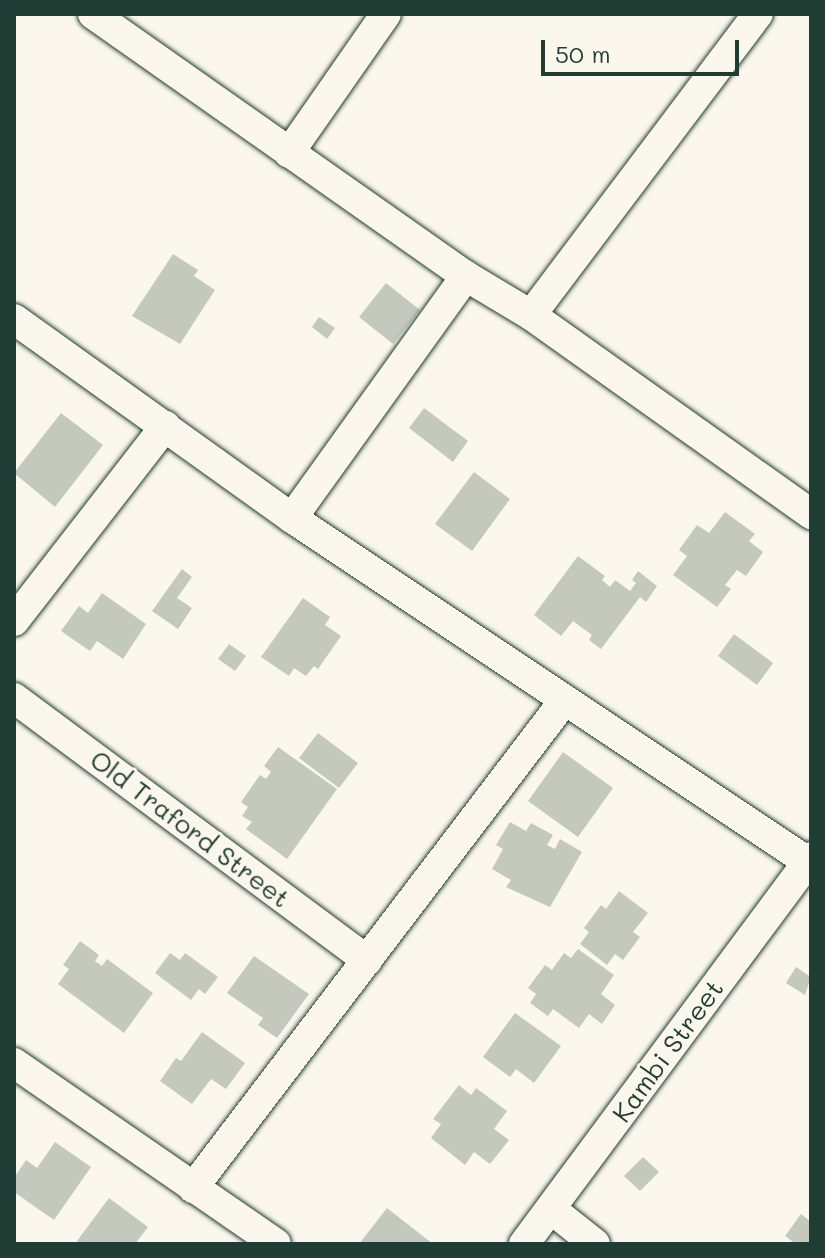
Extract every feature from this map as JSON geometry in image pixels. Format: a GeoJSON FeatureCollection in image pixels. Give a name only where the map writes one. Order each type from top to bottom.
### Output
{"type":"FeatureCollection","features":[{"type":"Feature","properties":{"kind":"street"},"geometry":{"type":"LineString","coordinates":[[93,14],[466,276],[531,315],[811,514]]}},
{"type":"Feature","properties":{"kind":"street"},"geometry":{"type":"LineString","coordinates":[[289,153],[386,14]]}},
{"type":"Feature","properties":{"kind":"street"},"geometry":{"type":"LineString","coordinates":[[531,315],[758,14]]}},
{"type":"Feature","properties":{"kind":"street"},"geometry":{"type":"LineString","coordinates":[[292,518],[466,276]]}},
{"type":"Feature","properties":{"kind":"street"},"geometry":{"type":"LineString","coordinates":[[14,319],[292,518],[564,701],[809,859]]}},
{"type":"Feature","properties":{"kind":"street"},"geometry":{"type":"LineString","coordinates":[[14,621],[165,426]]}},
{"type":"Feature","properties":{"kind":"street","name":"Old Traford Street"},"geometry":{"type":"LineString","coordinates":[[14,698],[367,960]]}},
{"type":"Feature","properties":{"kind":"street"},"geometry":{"type":"LineString","coordinates":[[193,1188],[564,701]]}},
{"type":"Feature","properties":{"kind":"street","name":"Kambi Street"},"geometry":{"type":"LineString","coordinates":[[524,1244],[809,859]]}},
{"type":"Feature","properties":{"kind":"street"},"geometry":{"type":"LineString","coordinates":[[14,1063],[276,1244]]}},
{"type":"Feature","properties":{"kind":"street"},"geometry":{"type":"LineString","coordinates":[[551,1209],[595,1244]]}},
{"type":"Feature","properties":{"kind":"building"},"geometry":{"type":"Polygon","coordinates":[[[173,254],[198,270],[194,276],[215,290],[180,344],[132,316],[173,254]]]}},
{"type":"Feature","properties":{"kind":"building"},"geometry":{"type":"Polygon","coordinates":[[[386,283],[420,310],[393,344],[359,317],[386,283]]]}},
{"type":"Feature","properties":{"kind":"building"},"geometry":{"type":"Polygon","coordinates":[[[319,317],[335,328],[327,339],[312,327],[319,317]]]}},
{"type":"Feature","properties":{"kind":"building"},"geometry":{"type":"Polygon","coordinates":[[[424,408],[468,441],[453,462],[409,428],[424,408]]]}},
{"type":"Feature","properties":{"kind":"building"},"geometry":{"type":"Polygon","coordinates":[[[61,413],[103,445],[55,507],[14,473],[61,413]]]}},
{"type":"Feature","properties":{"kind":"building"},"geometry":{"type":"Polygon","coordinates":[[[474,472],[510,499],[472,551],[435,524],[474,472]]]}},
{"type":"Feature","properties":{"kind":"building"},"geometry":{"type":"Polygon","coordinates":[[[725,512],[755,534],[749,541],[763,552],[746,576],[737,570],[725,585],[731,589],[717,607],[673,575],[687,556],[679,550],[697,525],[709,533],[725,512]]]}},
{"type":"Feature","properties":{"kind":"building"},"geometry":{"type":"Polygon","coordinates":[[[578,556],[605,576],[602,580],[610,587],[615,580],[630,591],[636,583],[632,580],[638,571],[657,586],[646,602],[640,597],[601,649],[589,640],[592,635],[573,621],[561,636],[534,615],[578,556]]]}},
{"type":"Feature","properties":{"kind":"building"},"geometry":{"type":"Polygon","coordinates":[[[182,569],[192,577],[177,598],[192,608],[178,629],[152,611],[182,569]]]}},
{"type":"Feature","properties":{"kind":"building"},"geometry":{"type":"Polygon","coordinates":[[[102,593],[146,624],[123,659],[97,641],[90,651],[61,631],[79,606],[88,613],[102,593]]]}},
{"type":"Feature","properties":{"kind":"building"},"geometry":{"type":"Polygon","coordinates":[[[303,598],[330,617],[325,625],[341,636],[318,669],[314,666],[306,676],[294,668],[289,676],[261,657],[303,598]]]}},
{"type":"Feature","properties":{"kind":"building"},"geometry":{"type":"Polygon","coordinates":[[[734,634],[773,663],[757,685],[718,656],[734,634]]]}},
{"type":"Feature","properties":{"kind":"building"},"geometry":{"type":"Polygon","coordinates":[[[229,644],[246,656],[235,671],[218,659],[229,644]]]}},
{"type":"Feature","properties":{"kind":"building"},"geometry":{"type":"Polygon","coordinates":[[[318,733],[358,763],[339,788],[299,758],[318,733]]]}},
{"type":"Feature","properties":{"kind":"building"},"geometry":{"type":"Polygon","coordinates":[[[278,747],[337,789],[287,859],[246,829],[252,822],[242,816],[248,807],[241,802],[260,775],[266,779],[271,772],[264,766],[278,747]]]}},
{"type":"Feature","properties":{"kind":"building"},"geometry":{"type":"Polygon","coordinates":[[[563,752],[613,788],[578,837],[528,801],[563,752]]]}},
{"type":"Feature","properties":{"kind":"building"},"geometry":{"type":"Polygon","coordinates":[[[510,822],[526,831],[531,823],[553,835],[547,845],[555,849],[560,839],[582,852],[550,907],[506,887],[511,880],[492,869],[503,849],[496,845],[510,822]]]}},
{"type":"Feature","properties":{"kind":"building"},"geometry":{"type":"Polygon","coordinates":[[[619,891],[648,913],[633,932],[640,937],[623,960],[615,954],[607,965],[580,944],[589,932],[584,928],[601,905],[606,909],[619,891]]]}},
{"type":"Feature","properties":{"kind":"building"},"geometry":{"type":"Polygon","coordinates":[[[80,941],[99,955],[95,961],[102,966],[107,959],[153,993],[124,1033],[58,984],[69,969],[63,965],[80,941]]]}},
{"type":"Feature","properties":{"kind":"building"},"geometry":{"type":"Polygon","coordinates":[[[578,949],[614,975],[601,994],[615,1005],[602,1024],[589,1014],[579,1028],[553,1009],[548,1016],[530,1003],[536,994],[528,988],[545,965],[552,970],[564,953],[571,958],[578,949]]]}},
{"type":"Feature","properties":{"kind":"building"},"geometry":{"type":"Polygon","coordinates":[[[170,953],[180,960],[185,953],[218,977],[205,994],[199,989],[191,1000],[155,973],[170,953]]]}},
{"type":"Feature","properties":{"kind":"building"},"geometry":{"type":"Polygon","coordinates":[[[254,956],[309,994],[277,1038],[258,1025],[263,1018],[227,993],[254,956]]]}},
{"type":"Feature","properties":{"kind":"building"},"geometry":{"type":"Polygon","coordinates":[[[796,967],[811,977],[805,995],[786,983],[796,967]]]}},
{"type":"Feature","properties":{"kind":"building"},"geometry":{"type":"Polygon","coordinates":[[[515,1013],[561,1046],[534,1083],[516,1069],[510,1077],[483,1057],[515,1013]]]}},
{"type":"Feature","properties":{"kind":"building"},"geometry":{"type":"Polygon","coordinates":[[[202,1032],[245,1063],[226,1089],[211,1079],[192,1104],[160,1081],[176,1058],[181,1061],[202,1032]]]}},
{"type":"Feature","properties":{"kind":"building"},"geometry":{"type":"Polygon","coordinates":[[[459,1085],[471,1095],[476,1088],[507,1111],[494,1129],[509,1140],[490,1164],[474,1152],[465,1165],[431,1138],[441,1124],[433,1119],[459,1085]]]}},
{"type":"Feature","properties":{"kind":"building"},"geometry":{"type":"Polygon","coordinates":[[[55,1142],[91,1167],[54,1220],[14,1192],[14,1178],[26,1160],[37,1168],[55,1142]]]}},
{"type":"Feature","properties":{"kind":"building"},"geometry":{"type":"Polygon","coordinates":[[[643,1157],[659,1172],[640,1191],[624,1176],[643,1157]]]}},
{"type":"Feature","properties":{"kind":"building"},"geometry":{"type":"Polygon","coordinates":[[[109,1198],[148,1227],[135,1244],[81,1244],[77,1241],[109,1198]]]}},
{"type":"Feature","properties":{"kind":"building"},"geometry":{"type":"Polygon","coordinates":[[[387,1208],[433,1244],[359,1244],[387,1208]]]}},
{"type":"Feature","properties":{"kind":"building"},"geometry":{"type":"Polygon","coordinates":[[[801,1214],[811,1222],[811,1244],[796,1244],[785,1236],[801,1214]]]}}]}
